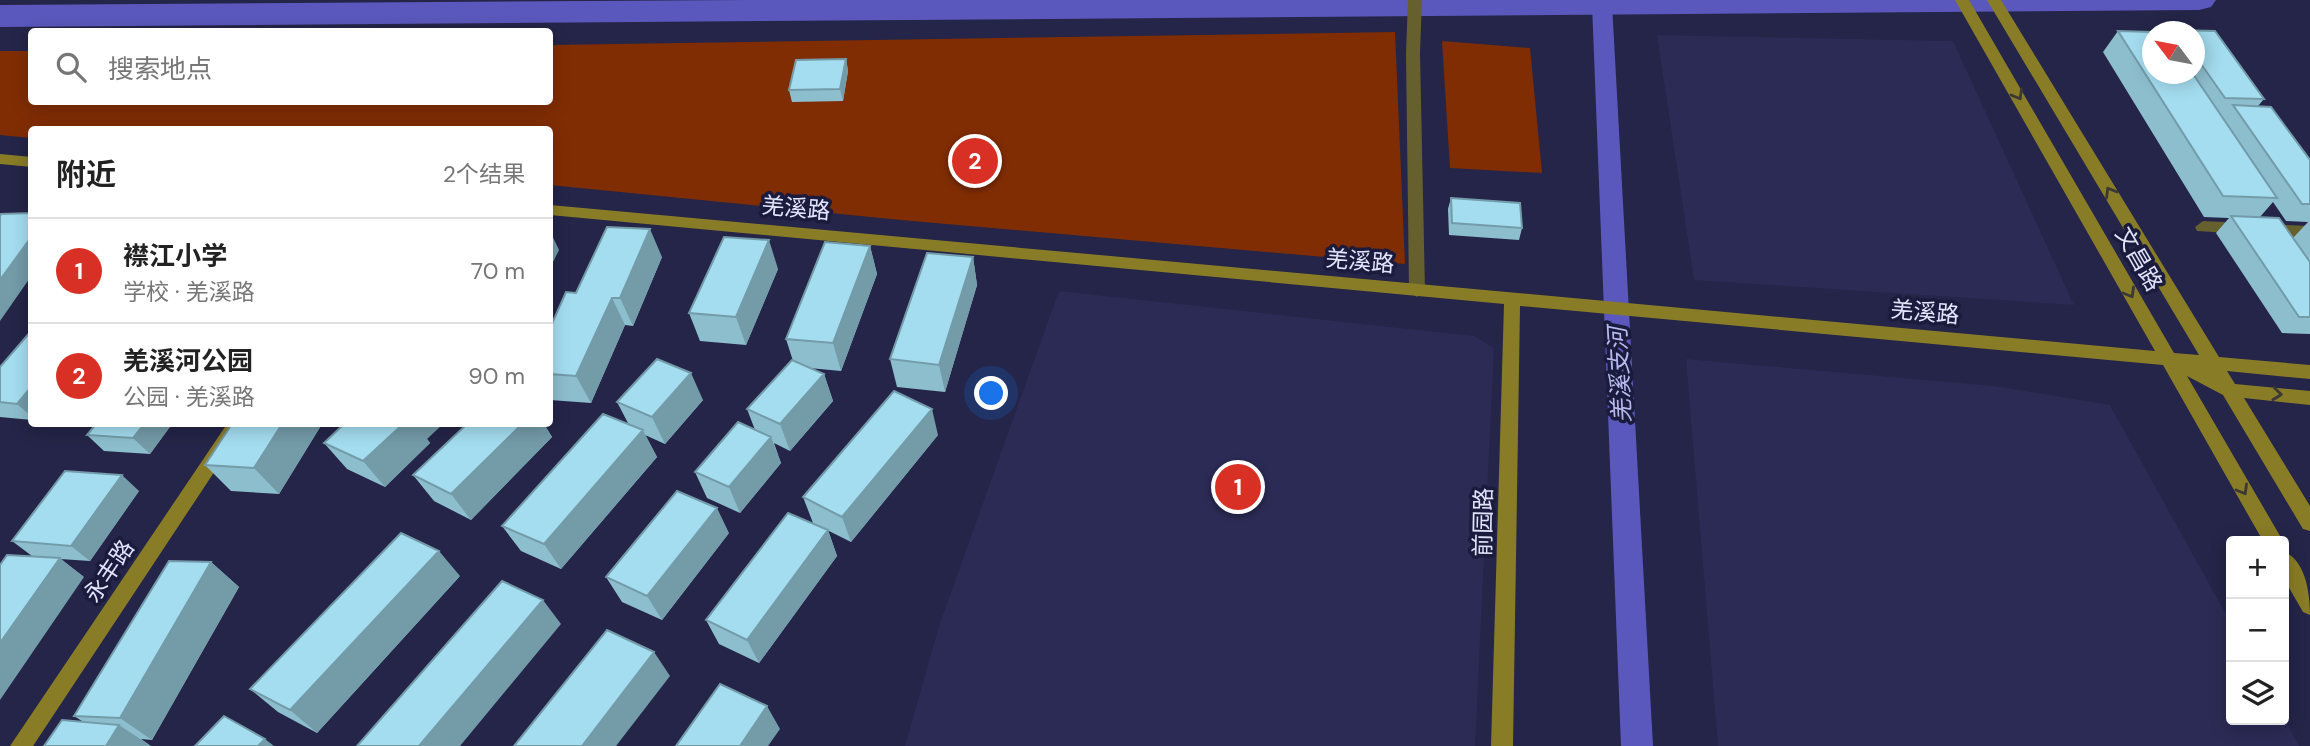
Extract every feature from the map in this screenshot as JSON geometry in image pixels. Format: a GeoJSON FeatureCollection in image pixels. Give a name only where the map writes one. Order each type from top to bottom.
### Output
{"type":"FeatureCollection","features":[{"type":"Feature","properties":{"kind":"street"},"geometry":{"type":"LineString","coordinates":[[1415,0],[1417,291]]}},
{"type":"Feature","properties":{"kind":"street","name":"文昌路"},"geometry":{"type":"LineString","coordinates":[[1962,0],[2270,536]]}},
{"type":"Feature","properties":{"kind":"street","name":"文昌路"},"geometry":{"type":"LineString","coordinates":[[1994,0],[2310,523]]}},
{"type":"Feature","properties":{"kind":"street"},"geometry":{"type":"LineString","coordinates":[[0,159],[28,162]]}},
{"type":"Feature","properties":{"kind":"street","name":"羌溪路"},"geometry":{"type":"LineString","coordinates":[[553,210],[2310,372]]}},
{"type":"Feature","properties":{"kind":"street"},"geometry":{"type":"LineString","coordinates":[[2203,227],[2310,232]]}},
{"type":"Feature","properties":{"kind":"street","name":"前园路"},"geometry":{"type":"LineString","coordinates":[[1502,746],[1512,300]]}},
{"type":"Feature","properties":{"kind":"street","name":"羌溪路"},"geometry":{"type":"LineString","coordinates":[[2167,358],[2230,390],[2310,398]]}},
{"type":"Feature","properties":{"kind":"street","name":"永丰路"},"geometry":{"type":"LineString","coordinates":[[21,746],[235,427]]}},
{"type":"Feature","properties":{"kind":"street"},"geometry":{"type":"LineString","coordinates":[[2289,570],[2310,606]]}},
{"type":"Feature","properties":{"kind":"shaded area"},"geometry":{"type":"Polygon","coordinates":[[[1395,32],[1405,264],[901,220],[553,185],[553,126],[28,126],[28,138],[0,135],[0,51],[28,51],[28,105],[553,105],[553,45],[1395,32]]]}},
{"type":"Feature","properties":{"kind":"shaded area"},"geometry":{"type":"Polygon","coordinates":[[[1657,35],[1953,41],[2074,305],[1694,280],[1657,35]]]}},
{"type":"Feature","properties":{"kind":"shaded area"},"geometry":{"type":"Polygon","coordinates":[[[1442,41],[1530,48],[1542,173],[1450,168],[1442,41]]]}},
{"type":"Feature","properties":{"kind":"shaded area"},"geometry":{"type":"Polygon","coordinates":[[[1059,291],[1474,336],[1494,348],[1475,746],[905,746],[939,626],[1059,291]]]}},
{"type":"Feature","properties":{"kind":"shaded area"},"geometry":{"type":"Polygon","coordinates":[[[1686,359],[1994,386],[2110,405],[2226,614],[2226,725],[2288,725],[2299,746],[1718,746],[1686,359]]]}},
{"type":"Feature","properties":{"kind":"building"},"geometry":{"type":"Polygon","coordinates":[[[2118,31],[2142,32],[2142,69],[2118,31]]]}},
{"type":"Feature","properties":{"kind":"building"},"geometry":{"type":"Polygon","coordinates":[[[2205,31],[2215,31],[2264,99],[2225,98],[2205,70],[2205,31]]]}},
{"type":"Feature","properties":{"kind":"building"},"geometry":{"type":"Polygon","coordinates":[[[846,59],[840,89],[789,90],[796,60],[846,59]]]}},
{"type":"Feature","properties":{"kind":"building"},"geometry":{"type":"Polygon","coordinates":[[[2152,84],[2200,84],[2277,198],[2223,196],[2152,84]]]}},
{"type":"Feature","properties":{"kind":"building"},"geometry":{"type":"Polygon","coordinates":[[[2233,105],[2271,107],[2310,160],[2310,204],[2302,204],[2233,105]]]}},
{"type":"Feature","properties":{"kind":"building"},"geometry":{"type":"Polygon","coordinates":[[[1451,198],[1520,203],[1522,228],[1452,223],[1451,198]]]}},
{"type":"Feature","properties":{"kind":"building"},"geometry":{"type":"Polygon","coordinates":[[[28,213],[28,242],[0,280],[0,216],[28,213]]]}},
{"type":"Feature","properties":{"kind":"building"},"geometry":{"type":"Polygon","coordinates":[[[2231,216],[2279,218],[2310,262],[2310,317],[2299,317],[2231,216]]]}},
{"type":"Feature","properties":{"kind":"building"},"geometry":{"type":"Polygon","coordinates":[[[607,227],[650,229],[620,298],[612,298],[576,376],[553,374],[553,321],[566,292],[576,293],[607,227]]]}},
{"type":"Feature","properties":{"kind":"building"},"geometry":{"type":"Polygon","coordinates":[[[724,237],[769,240],[736,317],[689,313],[724,237]]]}},
{"type":"Feature","properties":{"kind":"building"},"geometry":{"type":"Polygon","coordinates":[[[825,242],[870,246],[833,343],[786,339],[825,242]]]}},
{"type":"Feature","properties":{"kind":"building"},"geometry":{"type":"Polygon","coordinates":[[[927,253],[973,257],[939,365],[890,359],[927,253]]]}},
{"type":"Feature","properties":{"kind":"building"},"geometry":{"type":"Polygon","coordinates":[[[28,335],[28,391],[17,404],[0,402],[0,367],[28,335]]]}},
{"type":"Feature","properties":{"kind":"building"},"geometry":{"type":"Polygon","coordinates":[[[657,359],[691,373],[652,417],[617,402],[657,359]]]}},
{"type":"Feature","properties":{"kind":"building"},"geometry":{"type":"Polygon","coordinates":[[[792,360],[824,374],[780,424],[747,409],[792,360]]]}},
{"type":"Feature","properties":{"kind":"building"},"geometry":{"type":"Polygon","coordinates":[[[894,391],[932,409],[842,517],[803,497],[894,391]]]}},
{"type":"Feature","properties":{"kind":"building"},"geometry":{"type":"Polygon","coordinates":[[[603,414],[643,430],[544,544],[502,526],[603,414]]]}},
{"type":"Feature","properties":{"kind":"building"},"geometry":{"type":"Polygon","coordinates":[[[738,422],[771,437],[729,487],[695,472],[738,422]]]}},
{"type":"Feature","properties":{"kind":"building"},"geometry":{"type":"Polygon","coordinates":[[[94,427],[142,427],[133,438],[87,435],[94,427]]]}},
{"type":"Feature","properties":{"kind":"building"},"geometry":{"type":"Polygon","coordinates":[[[230,427],[280,427],[254,468],[205,465],[230,427]]]}},
{"type":"Feature","properties":{"kind":"building"},"geometry":{"type":"Polygon","coordinates":[[[341,427],[400,427],[363,461],[324,443],[341,427]]]}},
{"type":"Feature","properties":{"kind":"building"},"geometry":{"type":"Polygon","coordinates":[[[464,427],[519,427],[451,494],[413,475],[464,427]]]}},
{"type":"Feature","properties":{"kind":"building"},"geometry":{"type":"Polygon","coordinates":[[[65,471],[122,475],[71,546],[12,541],[65,471]]]}},
{"type":"Feature","properties":{"kind":"building"},"geometry":{"type":"Polygon","coordinates":[[[677,491],[717,508],[647,596],[606,577],[677,491]]]}},
{"type":"Feature","properties":{"kind":"building"},"geometry":{"type":"Polygon","coordinates":[[[788,513],[828,530],[747,640],[706,620],[788,513]]]}},
{"type":"Feature","properties":{"kind":"building"},"geometry":{"type":"Polygon","coordinates":[[[401,533],[439,551],[290,710],[250,689],[401,533]]]}},
{"type":"Feature","properties":{"kind":"building"},"geometry":{"type":"Polygon","coordinates":[[[7,555],[60,558],[0,643],[0,565],[7,555]]]}},
{"type":"Feature","properties":{"kind":"building"},"geometry":{"type":"Polygon","coordinates":[[[169,561],[211,562],[120,718],[74,716],[169,561]]]}},
{"type":"Feature","properties":{"kind":"building"},"geometry":{"type":"Polygon","coordinates":[[[502,581],[543,600],[419,746],[357,746],[502,581]]]}},
{"type":"Feature","properties":{"kind":"building"},"geometry":{"type":"Polygon","coordinates":[[[607,630],[654,652],[582,746],[514,746],[607,630]]]}},
{"type":"Feature","properties":{"kind":"building"},"geometry":{"type":"Polygon","coordinates":[[[720,684],[767,706],[740,746],[676,746],[720,684]]]}},
{"type":"Feature","properties":{"kind":"building"},"geometry":{"type":"Polygon","coordinates":[[[224,716],[265,739],[258,746],[195,746],[224,716]]]}},
{"type":"Feature","properties":{"kind":"building"},"geometry":{"type":"Polygon","coordinates":[[[62,720],[119,725],[106,746],[44,746],[62,720]]]}},
{"type":"Feature","properties":{"kind":"waterway"},"geometry":{"type":"LineString","coordinates":[[745,10],[753,0]]}},
{"type":"Feature","properties":{"kind":"waterway"},"geometry":{"type":"LineString","coordinates":[[0,16],[2199,0]]}},
{"type":"Feature","properties":{"kind":"waterway","name":"羌溪支河"},"geometry":{"type":"LineString","coordinates":[[1602,4],[1637,746]]}},
{"type":"Feature","properties":{"kind":"place","name":"羌溪河公园"},"geometry":{"type":"Point","coordinates":[975,161]}},
{"type":"Feature","properties":{"kind":"place","name":"襟江小学"},"geometry":{"type":"Point","coordinates":[1238,487]}}]}
